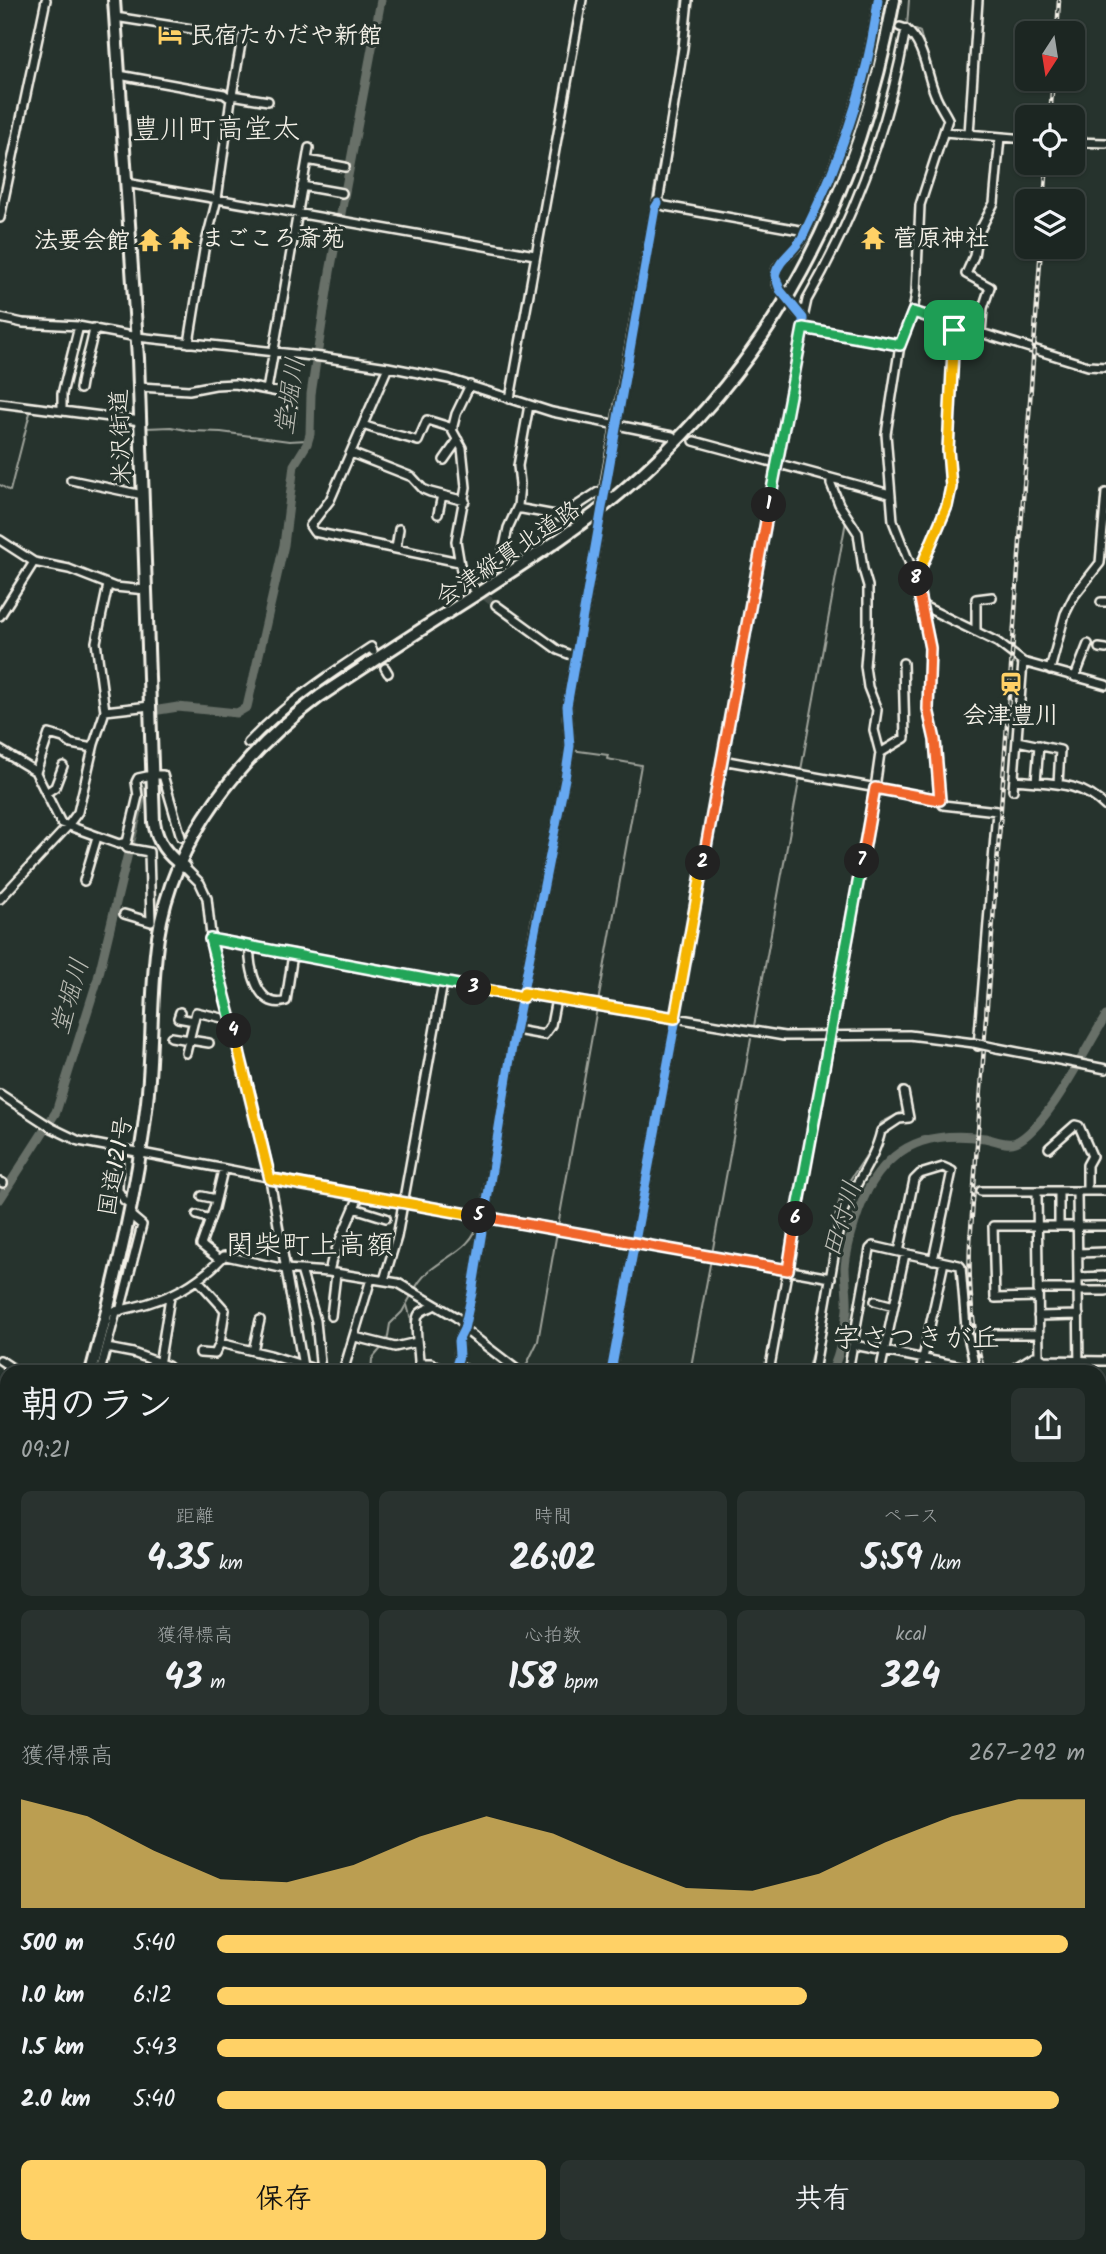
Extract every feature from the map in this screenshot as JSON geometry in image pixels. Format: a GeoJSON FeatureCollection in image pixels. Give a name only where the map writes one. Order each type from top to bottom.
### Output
{"type":"FeatureCollection","features":[{"type":"Feature","properties":{"kind":"highway","name":"米沢街道"},"geometry":{"type":"LineString","coordinates":[[114,0],[137,337],[155,833],[161,846],[183,866]]}},
{"type":"Feature","properties":{"kind":"highway","name":"会津縦貫北道路"},"geometry":{"type":"LineString","coordinates":[[183,866],[199,827],[220,794],[249,758],[293,716],[591,517],[645,471],[713,401],[759,342],[785,303],[831,216],[863,132],[894,0]]}},
{"type":"Feature","properties":{"kind":"highway","name":"会津縦貫北道路"},"geometry":{"type":"LineString","coordinates":[[183,866],[225,797],[275,739],[329,697],[594,521],[670,453],[743,371],[788,306],[845,195],[868,134],[900,0]]}},
{"type":"Feature","properties":{"kind":"highway","name":"国道121号"},"geometry":{"type":"LineString","coordinates":[[94,1365],[114,1311],[140,1153],[148,1088],[157,925],[183,866]]}},
{"type":"Feature","properties":{"kind":"highway","name":"国道121号"},"geometry":{"type":"LineString","coordinates":[[156,962],[183,866]]}},
{"type":"Feature","properties":{"kind":"street"},"geometry":{"type":"LineString","coordinates":[[0,218],[46,0]]}},
{"type":"Feature","properties":{"kind":"street"},"geometry":{"type":"LineString","coordinates":[[510,399],[582,0]]}},
{"type":"Feature","properties":{"kind":"street"},"geometry":{"type":"LineString","coordinates":[[517,508],[562,516],[598,492],[603,496],[655,208],[659,203],[688,0]]}},
{"type":"Feature","properties":{"kind":"street"},"geometry":{"type":"LineString","coordinates":[[780,290],[775,275],[776,268],[799,244],[831,174],[852,118],[880,23],[878,0]]}},
{"type":"Feature","properties":{"kind":"street"},"geometry":{"type":"LineString","coordinates":[[969,134],[978,0]]}},
{"type":"Feature","properties":{"kind":"street"},"geometry":{"type":"LineString","coordinates":[[115,17],[205,31]]}},
{"type":"Feature","properties":{"kind":"street"},"geometry":{"type":"LineString","coordinates":[[612,1365],[803,318],[807,300],[863,186],[886,116],[903,28],[913,36],[935,95],[948,119],[920,205],[918,277],[913,312],[900,345],[886,434],[890,494],[893,521],[916,579],[930,648],[928,709],[935,740],[940,800],[943,805],[997,811],[976,1045]]}},
{"type":"Feature","properties":{"kind":"street"},"geometry":{"type":"LineString","coordinates":[[189,343],[242,38]]}},
{"type":"Feature","properties":{"kind":"street"},"geometry":{"type":"LineString","coordinates":[[119,75],[268,101]]}},
{"type":"Feature","properties":{"kind":"street"},"geometry":{"type":"LineString","coordinates":[[944,132],[1015,138]]}},
{"type":"Feature","properties":{"kind":"street"},"geometry":{"type":"LineString","coordinates":[[981,332],[989,286],[966,274],[974,256],[977,236],[994,203],[1000,137]]}},
{"type":"Feature","properties":{"kind":"street"},"geometry":{"type":"LineString","coordinates":[[1085,143],[1106,144]]}},
{"type":"Feature","properties":{"kind":"street"},"geometry":{"type":"LineString","coordinates":[[267,390],[309,148]]}},
{"type":"Feature","properties":{"kind":"street"},"geometry":{"type":"LineString","coordinates":[[307,160],[345,167]]}},
{"type":"Feature","properties":{"kind":"street"},"geometry":{"type":"LineString","coordinates":[[126,183],[535,255]]}},
{"type":"Feature","properties":{"kind":"street"},"geometry":{"type":"LineString","coordinates":[[302,186],[342,193]]}},
{"type":"Feature","properties":{"kind":"street"},"geometry":{"type":"LineString","coordinates":[[659,203],[805,231]]}},
{"type":"Feature","properties":{"kind":"street"},"geometry":{"type":"LineString","coordinates":[[795,309],[803,318]]}},
{"type":"Feature","properties":{"kind":"street"},"geometry":{"type":"LineString","coordinates":[[913,312],[1088,366],[1106,368]]}},
{"type":"Feature","properties":{"kind":"street"},"geometry":{"type":"LineString","coordinates":[[0,318],[29,324],[79,326],[137,337],[318,356],[388,367],[450,379],[529,405],[672,436]]}},
{"type":"Feature","properties":{"kind":"street"},"geometry":{"type":"LineString","coordinates":[[916,579],[947,506],[951,487],[948,450],[955,325]]}},
{"type":"Feature","properties":{"kind":"street"},"geometry":{"type":"LineString","coordinates":[[62,410],[62,394],[79,326]]}},
{"type":"Feature","properties":{"kind":"street"},"geometry":{"type":"LineString","coordinates":[[80,389],[94,328]]}},
{"type":"Feature","properties":{"kind":"street"},"geometry":{"type":"LineString","coordinates":[[803,328],[900,345]]}},
{"type":"Feature","properties":{"kind":"street"},"geometry":{"type":"LineString","coordinates":[[388,367],[330,500],[310,526],[314,532],[459,562]]}},
{"type":"Feature","properties":{"kind":"street"},"geometry":{"type":"LineString","coordinates":[[139,387],[189,390],[235,384],[267,390],[292,396],[291,421]]}},
{"type":"Feature","properties":{"kind":"street"},"geometry":{"type":"LineString","coordinates":[[470,386],[453,428],[453,435],[462,448],[466,487],[456,536],[459,562],[470,585],[501,559],[508,528],[517,508],[520,484],[518,466],[529,405]]}},
{"type":"Feature","properties":{"kind":"street"},"geometry":{"type":"LineString","coordinates":[[0,402],[141,421]]}},
{"type":"Feature","properties":{"kind":"street"},"geometry":{"type":"LineString","coordinates":[[363,425],[385,434],[418,441],[427,420],[453,428]]}},
{"type":"Feature","properties":{"kind":"street"},"geometry":{"type":"LineString","coordinates":[[444,460],[457,440]]}},
{"type":"Feature","properties":{"kind":"street"},"geometry":{"type":"LineString","coordinates":[[694,441],[890,494]]}},
{"type":"Feature","properties":{"kind":"street"},"geometry":{"type":"LineString","coordinates":[[351,453],[412,477],[423,489],[465,501]]}},
{"type":"Feature","properties":{"kind":"street"},"geometry":{"type":"LineString","coordinates":[[770,1365],[880,753],[874,730],[877,710],[865,670],[869,596],[860,538],[856,527],[839,504],[831,478]]}},
{"type":"Feature","properties":{"kind":"street"},"geometry":{"type":"LineString","coordinates":[[71,480],[143,495]]}},
{"type":"Feature","properties":{"kind":"street"},"geometry":{"type":"LineString","coordinates":[[1050,670],[1065,614],[1074,596],[1100,563],[1106,493]]}},
{"type":"Feature","properties":{"kind":"street"},"geometry":{"type":"LineString","coordinates":[[438,514],[442,495]]}},
{"type":"Feature","properties":{"kind":"street"},"geometry":{"type":"LineString","coordinates":[[396,549],[400,529]]}},
{"type":"Feature","properties":{"kind":"street"},"geometry":{"type":"LineString","coordinates":[[457,1365],[458,1341],[464,1329],[516,1030],[570,746],[566,715],[597,537]]}},
{"type":"Feature","properties":{"kind":"street"},"geometry":{"type":"LineString","coordinates":[[0,540],[34,562],[69,569],[115,587],[146,590]]}},
{"type":"Feature","properties":{"kind":"street"},"geometry":{"type":"LineString","coordinates":[[0,616],[34,562]]}},
{"type":"Feature","properties":{"kind":"street"},"geometry":{"type":"LineString","coordinates":[[0,899],[67,827],[79,808],[104,711],[96,642],[107,586]]}},
{"type":"Feature","properties":{"kind":"street"},"geometry":{"type":"LineString","coordinates":[[975,632],[976,599],[992,597]]}},
{"type":"Feature","properties":{"kind":"street"},"geometry":{"type":"LineString","coordinates":[[496,605],[558,650],[576,657]]}},
{"type":"Feature","properties":{"kind":"street"},"geometry":{"type":"LineString","coordinates":[[923,606],[997,642],[1023,662],[1106,685]]}},
{"type":"Feature","properties":{"kind":"street"},"geometry":{"type":"LineString","coordinates":[[1075,677],[1088,644]]}},
{"type":"Feature","properties":{"kind":"street"},"geometry":{"type":"LineString","coordinates":[[248,743],[316,684],[371,647],[373,651]]}},
{"type":"Feature","properties":{"kind":"street"},"geometry":{"type":"LineString","coordinates":[[1013,790],[1023,662]]}},
{"type":"Feature","properties":{"kind":"street"},"geometry":{"type":"LineString","coordinates":[[880,753],[905,738],[903,663]]}},
{"type":"Feature","properties":{"kind":"street"},"geometry":{"type":"LineString","coordinates":[[104,711],[150,706]]}},
{"type":"Feature","properties":{"kind":"street"},"geometry":{"type":"LineString","coordinates":[[36,772],[49,734],[63,738],[71,744],[93,748]]}},
{"type":"Feature","properties":{"kind":"street"},"geometry":{"type":"LineString","coordinates":[[1017,741],[1060,750],[1058,784]]}},
{"type":"Feature","properties":{"kind":"street"},"geometry":{"type":"LineString","coordinates":[[1036,782],[1038,745]]}},
{"type":"Feature","properties":{"kind":"street"},"geometry":{"type":"LineString","coordinates":[[0,750],[36,772],[57,818],[67,827],[149,852],[157,925],[124,914]]}},
{"type":"Feature","properties":{"kind":"street"},"geometry":{"type":"LineString","coordinates":[[722,760],[940,800]]}},
{"type":"Feature","properties":{"kind":"street"},"geometry":{"type":"LineString","coordinates":[[46,793],[55,788],[63,766]]}},
{"type":"Feature","properties":{"kind":"street"},"geometry":{"type":"LineString","coordinates":[[128,847],[138,796],[136,782],[138,778],[152,775],[164,777],[181,837]]}},
{"type":"Feature","properties":{"kind":"street"},"geometry":{"type":"LineString","coordinates":[[1015,780],[1058,784],[1088,791],[1106,807]]}},
{"type":"Feature","properties":{"kind":"street"},"geometry":{"type":"LineString","coordinates":[[84,881],[97,837]]}},
{"type":"Feature","properties":{"kind":"street"},"geometry":{"type":"LineString","coordinates":[[183,866],[200,883],[208,898],[210,939],[253,1102],[270,1179],[303,1365]]}},
{"type":"Feature","properties":{"kind":"street"},"geometry":{"type":"LineString","coordinates":[[210,939],[443,983],[765,1034],[800,1038],[909,1035],[997,1048],[1106,1069]]}},
{"type":"Feature","properties":{"kind":"street"},"geometry":{"type":"LineString","coordinates":[[250,947],[250,966],[257,986],[266,998],[276,1002],[286,1001],[293,954]]}},
{"type":"Feature","properties":{"kind":"street"},"geometry":{"type":"LineString","coordinates":[[384,1280],[395,1247],[404,1203],[443,983]]}},
{"type":"Feature","properties":{"kind":"street"},"geometry":{"type":"LineString","coordinates":[[516,1030],[544,1035],[551,1025],[555,999]]}},
{"type":"Feature","properties":{"kind":"street"},"geometry":{"type":"LineString","coordinates":[[180,1012],[178,1018],[194,1021]]}},
{"type":"Feature","properties":{"kind":"street"},"geometry":{"type":"LineString","coordinates":[[186,1053],[195,1012],[231,1020]]}},
{"type":"Feature","properties":{"kind":"street"},"geometry":{"type":"LineString","coordinates":[[171,1037],[209,1043]]}},
{"type":"Feature","properties":{"kind":"street"},"geometry":{"type":"LineString","coordinates":[[815,1365],[838,1228],[847,1200],[879,1142],[881,1131],[899,1119],[909,1118],[904,1091]]}},
{"type":"Feature","properties":{"kind":"street"},"geometry":{"type":"LineString","coordinates":[[0,1094],[73,1140],[270,1179],[831,1278]]}},
{"type":"Feature","properties":{"kind":"street"},"geometry":{"type":"LineString","coordinates":[[1049,1148],[1071,1128],[1079,1126],[1091,1156],[1087,1165],[1087,1191]]}},
{"type":"Feature","properties":{"kind":"street"},"geometry":{"type":"LineString","coordinates":[[119,1149],[118,1190],[131,1209]]}},
{"type":"Feature","properties":{"kind":"street"},"geometry":{"type":"LineString","coordinates":[[882,1365],[914,1180],[920,1174],[943,1167],[952,1171],[933,1260]]}},
{"type":"Feature","properties":{"kind":"street"},"geometry":{"type":"LineString","coordinates":[[220,1259],[201,1247],[223,1170]]}},
{"type":"Feature","properties":{"kind":"street"},"geometry":{"type":"LineString","coordinates":[[981,1191],[1106,1191]]}},
{"type":"Feature","properties":{"kind":"street"},"geometry":{"type":"LineString","coordinates":[[1037,1192],[1039,1357]]}},
{"type":"Feature","properties":{"kind":"street"},"geometry":{"type":"LineString","coordinates":[[1059,1192],[1059,1226]]}},
{"type":"Feature","properties":{"kind":"street"},"geometry":{"type":"LineString","coordinates":[[1077,1192],[1080,1365]]}},
{"type":"Feature","properties":{"kind":"street"},"geometry":{"type":"LineString","coordinates":[[331,1315],[336,1248],[360,1194]]}},
{"type":"Feature","properties":{"kind":"street"},"geometry":{"type":"LineString","coordinates":[[202,1196],[216,1199]]}},
{"type":"Feature","properties":{"kind":"street"},"geometry":{"type":"LineString","coordinates":[[354,1208],[386,1217]]}},
{"type":"Feature","properties":{"kind":"street"},"geometry":{"type":"LineString","coordinates":[[197,1215],[211,1219]]}},
{"type":"Feature","properties":{"kind":"street"},"geometry":{"type":"LineString","coordinates":[[1106,1226],[993,1226],[995,1298],[1079,1290],[1106,1291]]}},
{"type":"Feature","properties":{"kind":"street"},"geometry":{"type":"LineString","coordinates":[[850,1365],[870,1249],[873,1247],[961,1268],[962,1306],[975,1365]]}},
{"type":"Feature","properties":{"kind":"street"},"geometry":{"type":"LineString","coordinates":[[1078,1253],[1106,1252]]}},
{"type":"Feature","properties":{"kind":"street"},"geometry":{"type":"LineString","coordinates":[[102,1365],[114,1311],[170,1297],[198,1280],[226,1256],[285,1269],[398,1283],[456,1317],[464,1324],[464,1329],[509,1365]]}},
{"type":"Feature","properties":{"kind":"street"},"geometry":{"type":"LineString","coordinates":[[922,1365],[944,1262]]}},
{"type":"Feature","properties":{"kind":"street"},"geometry":{"type":"LineString","coordinates":[[301,1270],[316,1321],[320,1365]]}},
{"type":"Feature","properties":{"kind":"street"},"geometry":{"type":"LineString","coordinates":[[1079,1277],[1106,1276]]}},
{"type":"Feature","properties":{"kind":"street"},"geometry":{"type":"LineString","coordinates":[[345,1365],[371,1279]]}},
{"type":"Feature","properties":{"kind":"street"},"geometry":{"type":"LineString","coordinates":[[198,1280],[225,1310],[220,1343],[215,1354],[200,1353]]}},
{"type":"Feature","properties":{"kind":"street"},"geometry":{"type":"LineString","coordinates":[[160,1359],[170,1297]]}},
{"type":"Feature","properties":{"kind":"street"},"geometry":{"type":"LineString","coordinates":[[875,1301],[894,1306]]}},
{"type":"Feature","properties":{"kind":"street"},"geometry":{"type":"LineString","coordinates":[[419,1365],[416,1331],[419,1314],[435,1305]]}},
{"type":"Feature","properties":{"kind":"street"},"geometry":{"type":"LineString","coordinates":[[1038,1316],[1079,1315]]}},
{"type":"Feature","properties":{"kind":"street"},"geometry":{"type":"LineString","coordinates":[[253,1350],[260,1320]]}},
{"type":"Feature","properties":{"kind":"street"},"geometry":{"type":"LineString","coordinates":[[992,1334],[1038,1334]]}},
{"type":"Feature","properties":{"kind":"street"},"geometry":{"type":"LineString","coordinates":[[355,1337],[395,1347],[417,1342]]}},
{"type":"Feature","properties":{"kind":"street"},"geometry":{"type":"LineString","coordinates":[[220,1343],[253,1350],[293,1365]]}},
{"type":"Feature","properties":{"kind":"street"},"geometry":{"type":"LineString","coordinates":[[162,1345],[172,1347]]}},
{"type":"Feature","properties":{"kind":"street"},"geometry":{"type":"LineString","coordinates":[[855,1345],[944,1365]]}},
{"type":"Feature","properties":{"kind":"street"},"geometry":{"type":"LineString","coordinates":[[107,1348],[133,1353],[165,1365]]}},
{"type":"Feature","properties":{"kind":"street"},"geometry":{"type":"LineString","coordinates":[[1019,1365],[1034,1356],[1044,1360],[1106,1361]]}},
{"type":"Feature","properties":{"kind":"waterway","name":"堂堀川"},"geometry":{"type":"LineString","coordinates":[[159,710],[178,707],[237,713],[247,707],[284,545],[294,465],[310,434],[311,394],[330,272],[381,0]]}},
{"type":"Feature","properties":{"kind":"waterway"},"geometry":{"type":"LineString","coordinates":[[650,214],[675,73],[682,0]]}},
{"type":"Feature","properties":{"kind":"waterway"},"geometry":{"type":"LineString","coordinates":[[909,0],[907,26],[920,32],[926,54]]}},
{"type":"Feature","properties":{"kind":"waterway"},"geometry":{"type":"LineString","coordinates":[[633,310],[646,236]]}},
{"type":"Feature","properties":{"kind":"waterway"},"geometry":{"type":"LineString","coordinates":[[0,485],[10,491],[31,409]]}},
{"type":"Feature","properties":{"kind":"waterway"},"geometry":{"type":"LineString","coordinates":[[146,428],[171,427],[289,441],[308,440]]}},
{"type":"Feature","properties":{"kind":"waterway"},"geometry":{"type":"LineString","coordinates":[[801,770],[846,521]]}},
{"type":"Feature","properties":{"kind":"waterway"},"geometry":{"type":"LineString","coordinates":[[566,747],[562,715],[572,659]]}},
{"type":"Feature","properties":{"kind":"waterway"},"geometry":{"type":"LineString","coordinates":[[571,750],[608,755],[607,759],[641,765],[598,1002]]}},
{"type":"Feature","properties":{"kind":"waterway"},"geometry":{"type":"LineString","coordinates":[[754,1026],[800,776]]}},
{"type":"Feature","properties":{"kind":"waterway"},"geometry":{"type":"LineString","coordinates":[[518,994],[561,780]]}},
{"type":"Feature","properties":{"kind":"waterway","name":"堂堀川"},"geometry":{"type":"LineString","coordinates":[[0,1199],[56,1112],[98,978],[143,791]]}},
{"type":"Feature","properties":{"kind":"waterway"},"geometry":{"type":"LineString","coordinates":[[479,1215],[517,1000]]}},
{"type":"Feature","properties":{"kind":"waterway"},"geometry":{"type":"LineString","coordinates":[[558,1226],[597,1008]]}},
{"type":"Feature","properties":{"kind":"waterway","name":"田付川"},"geometry":{"type":"LineString","coordinates":[[834,1365],[846,1318],[846,1257],[859,1210],[873,1181],[895,1156],[922,1142],[951,1136],[968,1136],[1012,1143],[1028,1134],[1066,1085],[1106,1016]]}},
{"type":"Feature","properties":{"kind":"waterway"},"geometry":{"type":"LineString","coordinates":[[712,1254],[751,1039]]}},
{"type":"Feature","properties":{"kind":"waterway"},"geometry":{"type":"LineString","coordinates":[[878,1129],[881,1123],[904,1111]]}},
{"type":"Feature","properties":{"kind":"waterway"},"geometry":{"type":"LineString","coordinates":[[827,1275],[834,1224],[842,1194],[875,1138]]}},
{"type":"Feature","properties":{"kind":"waterway"},"geometry":{"type":"LineString","coordinates":[[414,1291],[430,1271],[468,1242],[479,1220]]}},
{"type":"Feature","properties":{"kind":"waterway"},"geometry":{"type":"LineString","coordinates":[[526,1365],[538,1341],[557,1232]]}},
{"type":"Feature","properties":{"kind":"waterway"},"geometry":{"type":"LineString","coordinates":[[691,1365],[711,1259]]}},
{"type":"Feature","properties":{"kind":"waterway"},"geometry":{"type":"LineString","coordinates":[[824,1292],[826,1281]]}},
{"type":"Feature","properties":{"kind":"waterway"},"geometry":{"type":"LineString","coordinates":[[387,1342],[390,1324],[402,1312],[411,1296]]}},
{"type":"Feature","properties":{"kind":"waterway"},"geometry":{"type":"LineString","coordinates":[[407,1305],[413,1327]]}},
{"type":"Feature","properties":{"kind":"waterway"},"geometry":{"type":"LineString","coordinates":[[809,1365],[818,1329]]}},
{"type":"Feature","properties":{"kind":"waterway"},"geometry":{"type":"LineString","coordinates":[[372,1365],[372,1359],[383,1346]]}},
{"type":"Feature","properties":{"kind":"tunnel"},"geometry":{"type":"LineString","coordinates":[[597,537],[601,507]]}},
{"type":"Feature","properties":{"kind":"tunnel"},"geometry":{"type":"LineString","coordinates":[[477,591],[496,605]]}},
{"type":"Feature","properties":{"kind":"railway"},"geometry":{"type":"LineString","coordinates":[[1058,21],[1059,0]]}},
{"type":"Feature","properties":{"kind":"railway"},"geometry":{"type":"LineString","coordinates":[[1051,105],[1052,91]]}},
{"type":"Feature","properties":{"kind":"railway"},"geometry":{"type":"LineString","coordinates":[[1045,189],[1046,175]]}},
{"type":"Feature","properties":{"kind":"railway"},"geometry":{"type":"LineString","coordinates":[[982,1365],[972,1308],[970,1243],[1040,259]]}},
{"type":"Feature","properties":{"kind":"cycle path"},"geometry":{"type":"LineString","coordinates":[[612,1365],[803,328],[803,318],[780,290],[775,275],[780,264],[803,236],[838,155],[866,67],[878,0]]}},
{"type":"Feature","properties":{"kind":"cycle path"},"geometry":{"type":"LineString","coordinates":[[456,1365],[459,1356],[458,1341],[464,1329],[472,1293],[512,1047],[565,779],[570,746],[567,706],[658,203]]}},
{"type":"Feature","properties":{"kind":"place","name":"民宿たかだや新館"},"geometry":{"type":"Point","coordinates":[170,35]}},
{"type":"Feature","properties":{"kind":"place","name":"まごころ斎苑"},"geometry":{"type":"Point","coordinates":[181,238]}},
{"type":"Feature","properties":{"kind":"place","name":"菅原神社"},"geometry":{"type":"Point","coordinates":[873,238]}},
{"type":"Feature","properties":{"kind":"place","name":"法要会館"},"geometry":{"type":"Point","coordinates":[150,240]}},
{"type":"Feature","properties":{"kind":"place","name":"会津豊川"},"geometry":{"type":"Point","coordinates":[1011,684]}},
{"type":"Feature","properties":{"kind":"district","name":"豊川町高堂太"},"geometry":{"type":"Point","coordinates":[216,128]}},
{"type":"Feature","properties":{"kind":"district","name":"関柴町上高額"},"geometry":{"type":"Point","coordinates":[310,1244]}},
{"type":"Feature","properties":{"kind":"district","name":"字さつきが丘"},"geometry":{"type":"Point","coordinates":[916,1337]}},
{"type":"Feature","properties":{"kind":"route"},"geometry":{"type":"LineString","coordinates":[[913,312],[955,325],[954,330],[948,450],[951,487],[947,506],[916,579],[930,648],[928,709],[935,740],[941,795],[940,800],[875,788],[788,1270],[270,1179],[253,1102],[210,939],[523,997],[524,993],[675,1018],[803,328],[900,345],[913,312]]}}]}
